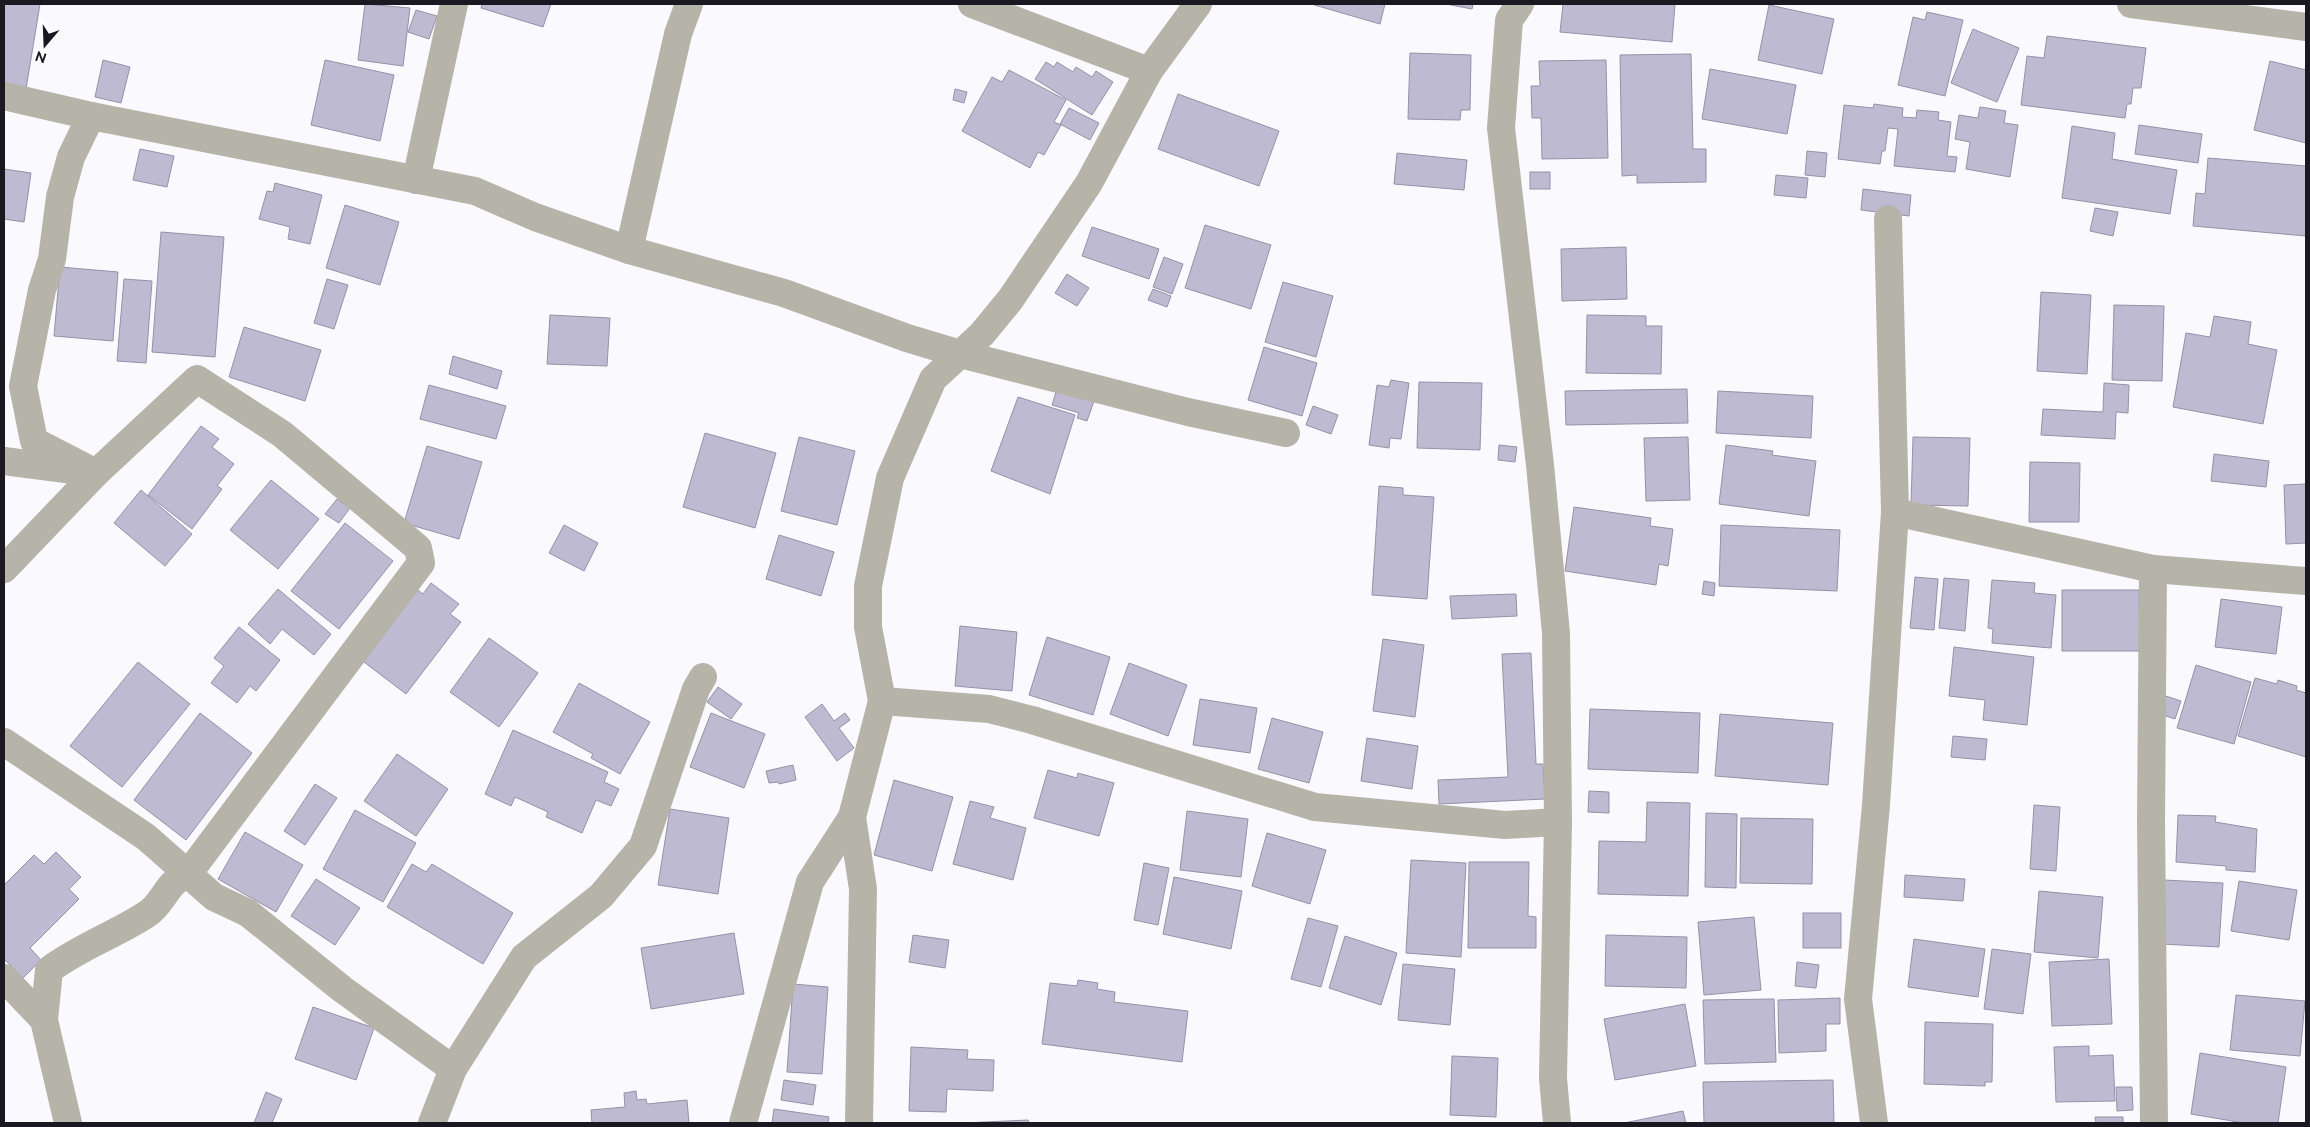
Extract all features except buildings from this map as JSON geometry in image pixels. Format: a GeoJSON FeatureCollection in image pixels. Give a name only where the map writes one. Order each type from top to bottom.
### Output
{"type":"FeatureCollection","features":[{"type":"Feature","properties":{"kind":"street"},"geometry":{"type":"LineString","coordinates":[[416,180],[454,4]]}},
{"type":"Feature","properties":{"kind":"street"},"geometry":{"type":"LineString","coordinates":[[629,250],[678,34],[689,4]]}},
{"type":"Feature","properties":{"kind":"street"},"geometry":{"type":"LineString","coordinates":[[972,4],[1149,71]]}},
{"type":"Feature","properties":{"kind":"street"},"geometry":{"type":"LineString","coordinates":[[743,1123],[810,882],[852,817],[882,701],[868,627],[868,586],[890,478],[933,378],[982,334],[1010,300],[1088,182],[1149,71],[1198,4]]}},
{"type":"Feature","properties":{"kind":"street"},"geometry":{"type":"LineString","coordinates":[[1520,4],[1509,20],[1501,128],[1540,465],[1556,633],[1558,822],[1553,1078],[1557,1123]]}},
{"type":"Feature","properties":{"kind":"street"},"geometry":{"type":"LineString","coordinates":[[2131,4],[2227,10],[2306,27]]}},
{"type":"Feature","properties":{"kind":"street"},"geometry":{"type":"LineString","coordinates":[[4,96],[91,116],[475,190],[535,217],[629,250],[784,293],[907,338],[960,354],[1188,412],[1286,433]]}},
{"type":"Feature","properties":{"kind":"street"},"geometry":{"type":"LineString","coordinates":[[91,116],[71,157],[60,197],[52,259],[42,290],[24,386],[34,441],[96,473]]}},
{"type":"Feature","properties":{"kind":"street"},"geometry":{"type":"LineString","coordinates":[[1874,1123],[1858,998],[1876,805],[1895,512],[1888,219]]}},
{"type":"Feature","properties":{"kind":"street"},"geometry":{"type":"LineString","coordinates":[[4,570],[96,473],[197,379],[282,434],[418,548],[421,563],[188,874],[178,878],[149,913],[64,958],[49,970],[44,1020],[68,1123]]}},
{"type":"Feature","properties":{"kind":"street"},"geometry":{"type":"LineString","coordinates":[[4,461],[96,473]]}},
{"type":"Feature","properties":{"kind":"street"},"geometry":{"type":"LineString","coordinates":[[1895,512],[2153,569],[2306,581]]}},
{"type":"Feature","properties":{"kind":"street"},"geometry":{"type":"LineString","coordinates":[[2153,569],[2151,821],[2154,1123]]}},
{"type":"Feature","properties":{"kind":"street"},"geometry":{"type":"LineString","coordinates":[[432,1123],[453,1069],[524,957],[601,896],[643,846],[696,689],[704,677]]}},
{"type":"Feature","properties":{"kind":"street"},"geometry":{"type":"LineString","coordinates":[[882,701],[989,709],[1315,807],[1505,825],[1558,822]]}},
{"type":"Feature","properties":{"kind":"street"},"geometry":{"type":"LineString","coordinates":[[4,742],[146,837],[214,898],[248,913],[342,989],[453,1069]]}},
{"type":"Feature","properties":{"kind":"street"},"geometry":{"type":"LineString","coordinates":[[852,817],[863,889],[859,1123]]}},
{"type":"Feature","properties":{"kind":"street"},"geometry":{"type":"LineString","coordinates":[[4,978],[44,1020]]}}]}
